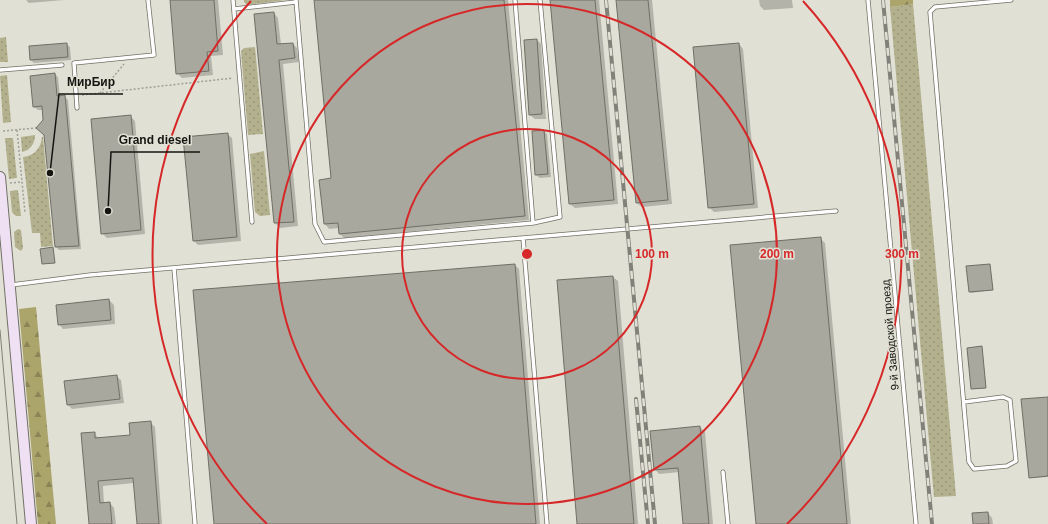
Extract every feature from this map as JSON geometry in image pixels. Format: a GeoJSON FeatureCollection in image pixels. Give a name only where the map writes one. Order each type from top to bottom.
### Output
{"type":"FeatureCollection","features":[{"type":"Feature","properties":{"kind":"main road"},"geometry":{"type":"LineString","coordinates":[[0,177],[31,524]]}},
{"type":"Feature","properties":{"kind":"lane"},"geometry":{"type":"LineString","coordinates":[[77,108],[74,63],[154,55],[148,0]]}},
{"type":"Feature","properties":{"kind":"lane"},"geometry":{"type":"LineString","coordinates":[[233,0],[252,222]]}},
{"type":"Feature","properties":{"kind":"lane"},"geometry":{"type":"LineString","coordinates":[[515,0],[533,223]]}},
{"type":"Feature","properties":{"kind":"lane"},"geometry":{"type":"LineString","coordinates":[[234,9],[296,1],[315,224],[324,242],[533,223],[560,217],[540,0]]}},
{"type":"Feature","properties":{"kind":"lane","name":"9-й Заводской проезд"},"geometry":{"type":"LineString","coordinates":[[868,0],[916,524]]}},
{"type":"Feature","properties":{"kind":"lane"},"geometry":{"type":"LineString","coordinates":[[964,402],[1003,397],[1010,400],[1016,461],[1007,466],[974,468],[969,462],[930,12],[935,7],[1011,0]]}},
{"type":"Feature","properties":{"kind":"lane"},"geometry":{"type":"LineString","coordinates":[[0,70],[62,65]]}},
{"type":"Feature","properties":{"kind":"lane"},"geometry":{"type":"LineString","coordinates":[[10,286],[90,275],[836,211]]}},
{"type":"Feature","properties":{"kind":"lane"},"geometry":{"type":"LineString","coordinates":[[523,238],[547,524]]}},
{"type":"Feature","properties":{"kind":"lane"},"geometry":{"type":"LineString","coordinates":[[174,268],[195,524]]}},
{"type":"Feature","properties":{"kind":"lane"},"geometry":{"type":"LineString","coordinates":[[723,472],[728,524]]}},
{"type":"Feature","properties":{"kind":"path"},"geometry":{"type":"LineString","coordinates":[[100,93],[130,57]]}},
{"type":"Feature","properties":{"kind":"path"},"geometry":{"type":"LineString","coordinates":[[76,96],[240,77]]}},
{"type":"Feature","properties":{"kind":"path"},"geometry":{"type":"LineString","coordinates":[[3,131],[36,128]]}},
{"type":"Feature","properties":{"kind":"path"},"geometry":{"type":"LineString","coordinates":[[17,130],[25,214]]}},
{"type":"Feature","properties":{"kind":"path"},"geometry":{"type":"LineString","coordinates":[[10,183],[22,182]]}},
{"type":"Feature","properties":{"kind":"shaded area"},"geometry":{"type":"Polygon","coordinates":[[[244,0],[286,0],[247,5],[244,0]]]}},
{"type":"Feature","properties":{"kind":"shaded area"},"geometry":{"type":"Polygon","coordinates":[[[913,4],[956,496],[934,497],[890,7],[913,4]]]}},
{"type":"Feature","properties":{"kind":"shaded area"},"geometry":{"type":"Polygon","coordinates":[[[6,37],[8,62],[0,62],[0,38],[6,37]]]}},
{"type":"Feature","properties":{"kind":"shaded area"},"geometry":{"type":"Polygon","coordinates":[[[255,47],[263,134],[248,135],[241,51],[244,48],[255,47]]]}},
{"type":"Feature","properties":{"kind":"shaded area"},"geometry":{"type":"Polygon","coordinates":[[[7,75],[11,122],[3,123],[0,76],[7,75]]]}},
{"type":"Feature","properties":{"kind":"shaded area"},"geometry":{"type":"Polygon","coordinates":[[[35,135],[32,146],[28,150],[22,152],[21,137],[35,135]]]}},
{"type":"Feature","properties":{"kind":"shaded area"},"geometry":{"type":"Polygon","coordinates":[[[42,137],[53,246],[41,247],[40,233],[32,233],[23,157],[36,151],[40,145],[42,137]]]}},
{"type":"Feature","properties":{"kind":"shaded area"},"geometry":{"type":"Polygon","coordinates":[[[5,138],[13,138],[17,178],[9,179],[5,138]]]}},
{"type":"Feature","properties":{"kind":"shaded area"},"geometry":{"type":"Polygon","coordinates":[[[264,151],[270,215],[260,216],[255,212],[250,154],[264,151]]]}},
{"type":"Feature","properties":{"kind":"shaded area"},"geometry":{"type":"Polygon","coordinates":[[[18,190],[21,216],[16,216],[12,212],[10,191],[18,190]]]}},
{"type":"Feature","properties":{"kind":"shaded area"},"geometry":{"type":"Polygon","coordinates":[[[18,229],[21,230],[23,248],[21,251],[15,247],[14,232],[18,229]]]}},
{"type":"Feature","properties":{"kind":"green space"},"geometry":{"type":"Polygon","coordinates":[[[890,0],[913,0],[913,4],[890,7],[890,0]]]}},
{"type":"Feature","properties":{"kind":"green space"},"geometry":{"type":"Polygon","coordinates":[[[36,307],[56,524],[38,524],[19,309],[36,307]]]}},
{"type":"Feature","properties":{"kind":"building"},"geometry":{"type":"Polygon","coordinates":[[[170,0],[214,0],[218,51],[207,52],[209,71],[176,74],[170,0]]]}},
{"type":"Feature","properties":{"kind":"building"},"geometry":{"type":"Polygon","coordinates":[[[314,0],[504,0],[525,216],[339,234],[338,223],[324,224],[319,180],[331,178],[314,0]]]}},
{"type":"Feature","properties":{"kind":"building"},"geometry":{"type":"Polygon","coordinates":[[[550,0],[595,0],[614,200],[569,204],[550,0]]]}},
{"type":"Feature","properties":{"kind":"building"},"geometry":{"type":"Polygon","coordinates":[[[616,0],[648,0],[668,200],[636,203],[616,0]]]}},
{"type":"Feature","properties":{"kind":"building"},"geometry":{"type":"Polygon","coordinates":[[[274,12],[277,44],[293,43],[295,58],[279,60],[294,222],[274,223],[254,14],[274,12]]]}},
{"type":"Feature","properties":{"kind":"building"},"geometry":{"type":"Polygon","coordinates":[[[537,39],[542,114],[529,115],[524,40],[537,39]]]}},
{"type":"Feature","properties":{"kind":"building"},"geometry":{"type":"Polygon","coordinates":[[[67,43],[68,57],[30,60],[29,46],[67,43]]]}},
{"type":"Feature","properties":{"kind":"building"},"geometry":{"type":"Polygon","coordinates":[[[739,43],[754,204],[708,208],[693,47],[739,43]]]}},
{"type":"Feature","properties":{"kind":"building"},"geometry":{"type":"Polygon","coordinates":[[[55,73],[57,96],[65,95],[79,246],[55,247],[44,135],[36,128],[43,120],[42,106],[33,107],[30,76],[55,73]]]}},
{"type":"Feature","properties":{"kind":"building"},"geometry":{"type":"Polygon","coordinates":[[[131,115],[141,230],[101,234],[91,119],[131,115]]]}},
{"type":"Feature","properties":{"kind":"building"},"geometry":{"type":"Polygon","coordinates":[[[544,130],[548,174],[535,175],[532,131],[544,130]]]}},
{"type":"Feature","properties":{"kind":"building"},"geometry":{"type":"Polygon","coordinates":[[[228,133],[237,237],[193,241],[183,137],[228,133]]]}},
{"type":"Feature","properties":{"kind":"building"},"geometry":{"type":"Polygon","coordinates":[[[821,237],[847,524],[756,524],[730,245],[821,237]]]}},
{"type":"Feature","properties":{"kind":"building"},"geometry":{"type":"Polygon","coordinates":[[[53,247],[55,263],[42,264],[40,249],[53,247]]]}},
{"type":"Feature","properties":{"kind":"building"},"geometry":{"type":"Polygon","coordinates":[[[515,264],[536,524],[214,524],[193,290],[515,264]]]}},
{"type":"Feature","properties":{"kind":"building"},"geometry":{"type":"Polygon","coordinates":[[[990,264],[993,290],[969,292],[966,266],[990,264]]]}},
{"type":"Feature","properties":{"kind":"building"},"geometry":{"type":"Polygon","coordinates":[[[613,276],[634,524],[577,524],[557,280],[613,276]]]}},
{"type":"Feature","properties":{"kind":"building"},"geometry":{"type":"Polygon","coordinates":[[[109,299],[111,320],[58,325],[56,305],[109,299]]]}},
{"type":"Feature","properties":{"kind":"building"},"geometry":{"type":"Polygon","coordinates":[[[982,346],[986,388],[971,389],[967,348],[982,346]]]}},
{"type":"Feature","properties":{"kind":"building"},"geometry":{"type":"Polygon","coordinates":[[[117,375],[120,399],[67,405],[64,381],[117,375]]]}},
{"type":"Feature","properties":{"kind":"building"},"geometry":{"type":"Polygon","coordinates":[[[1048,397],[1048,476],[1029,478],[1021,399],[1048,397]]]}},
{"type":"Feature","properties":{"kind":"building"},"geometry":{"type":"Polygon","coordinates":[[[151,421],[159,524],[137,524],[133,478],[98,481],[100,503],[110,502],[112,524],[89,524],[81,433],[95,432],[95,438],[130,435],[129,423],[151,421]]]}},
{"type":"Feature","properties":{"kind":"building"},"geometry":{"type":"Polygon","coordinates":[[[700,426],[709,524],[683,524],[678,468],[654,470],[650,431],[700,426]]]}},
{"type":"Feature","properties":{"kind":"building"},"geometry":{"type":"Polygon","coordinates":[[[988,512],[989,524],[973,524],[972,513],[988,512]]]}},
{"type":"Feature","properties":{"kind":"tram line"},"geometry":{"type":"LineString","coordinates":[[0,330],[17,524]]}},
{"type":"Feature","properties":{"kind":"railway"},"geometry":{"type":"LineString","coordinates":[[606,0],[655,524]]}},
{"type":"Feature","properties":{"kind":"railway"},"geometry":{"type":"LineString","coordinates":[[883,0],[932,524]]}},
{"type":"Feature","properties":{"kind":"railway"},"geometry":{"type":"LineString","coordinates":[[636,399],[648,524]]}},
{"type":"Feature","properties":{"kind":"place","name":"МирБир"},"geometry":{"type":"Point","coordinates":[50,173]}},
{"type":"Feature","properties":{"kind":"place","name":"Grand diesel"},"geometry":{"type":"Point","coordinates":[108,211]}}]}
